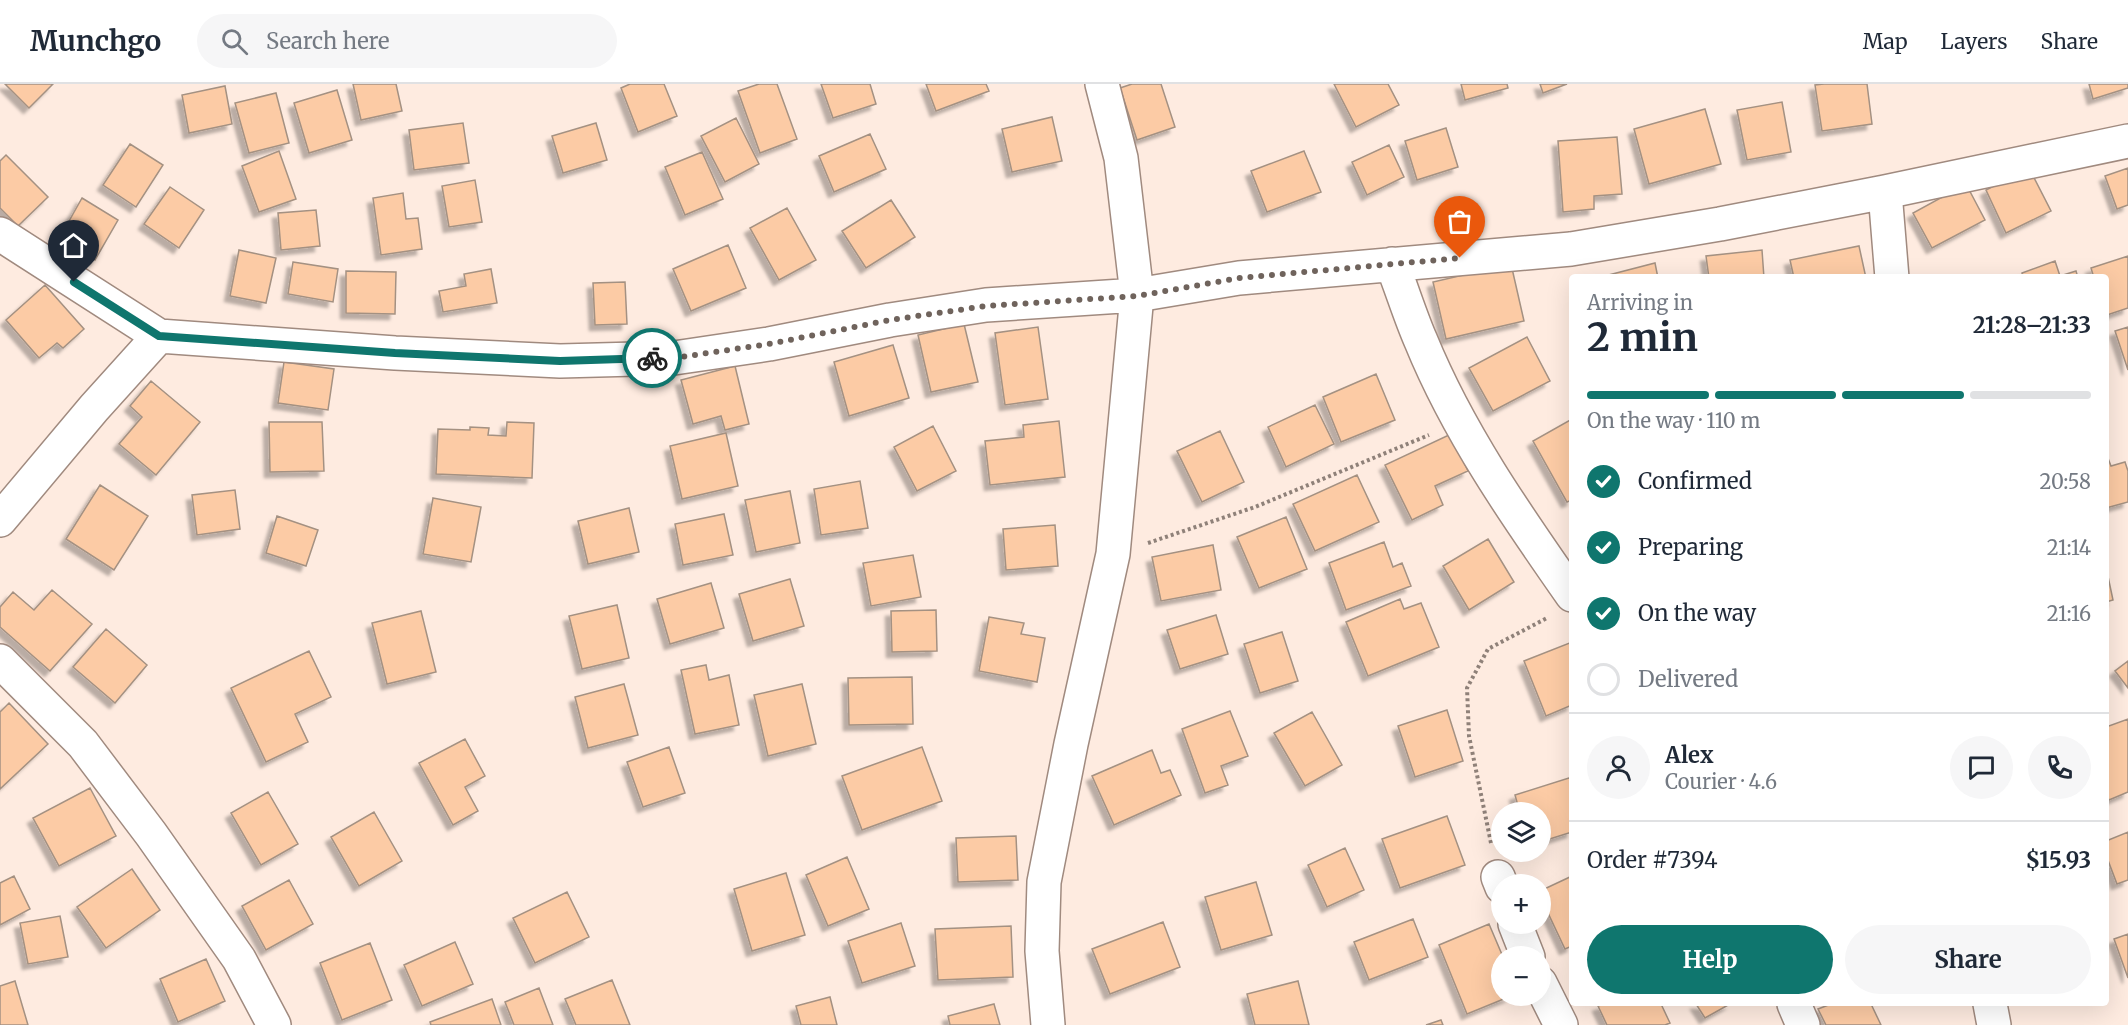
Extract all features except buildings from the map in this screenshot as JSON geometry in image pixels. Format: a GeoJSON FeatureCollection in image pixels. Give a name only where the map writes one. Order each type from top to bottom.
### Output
{"type":"FeatureCollection","features":[{"type":"Feature","properties":{"kind":"street"},"geometry":{"type":"LineString","coordinates":[[1048,1025],[1042,951],[1044,882],[1071,744],[1113,554],[1137,296],[1122,158],[1102,84]]}},
{"type":"Feature","properties":{"kind":"street"},"geometry":{"type":"LineString","coordinates":[[0,234],[159,336],[395,353],[560,361],[674,358],[769,344],[890,320],[986,306],[1137,296],[1239,278],[1571,249],[1720,224],[2128,141]]}},
{"type":"Feature","properties":{"kind":"street"},"geometry":{"type":"LineString","coordinates":[[1885,192],[1892,274]]}},
{"type":"Feature","properties":{"kind":"street"},"geometry":{"type":"LineString","coordinates":[[1392,264],[1421,342],[1460,422],[1514,513],[1562,606]]}},
{"type":"Feature","properties":{"kind":"street"},"geometry":{"type":"LineString","coordinates":[[0,520],[87,416],[159,336]]}},
{"type":"Feature","properties":{"kind":"street"},"geometry":{"type":"LineString","coordinates":[[0,661],[82,744],[151,834],[239,959],[274,1025]]}},
{"type":"Feature","properties":{"kind":"street"},"geometry":{"type":"LineString","coordinates":[[1551,1005],[1561,1025]]}},
{"type":"Feature","properties":{"kind":"street"},"geometry":{"type":"LineString","coordinates":[[1795,1006],[1803,1025]]}},
{"type":"Feature","properties":{"kind":"street"},"geometry":{"type":"LineString","coordinates":[[1990,1006],[1994,1025]]}},
{"type":"Feature","properties":{"kind":"path"},"geometry":{"type":"LineString","coordinates":[[1113,554],[1255,507],[1460,422]]}},
{"type":"Feature","properties":{"kind":"path"},"geometry":{"type":"LineString","coordinates":[[1498,874],[1469,736],[1467,688],[1488,649],[1562,606]]}},
{"type":"Feature","properties":{"kind":"way so far"},"geometry":{"type":"LineString","coordinates":[[652,358],[674,358],[769,344],[890,320],[986,306],[1137,296],[1239,278],[1460,258]]}},
{"type":"Feature","properties":{"kind":"route"},"geometry":{"type":"LineString","coordinates":[[74,282],[159,336],[395,353],[560,361],[652,358]]}}]}
